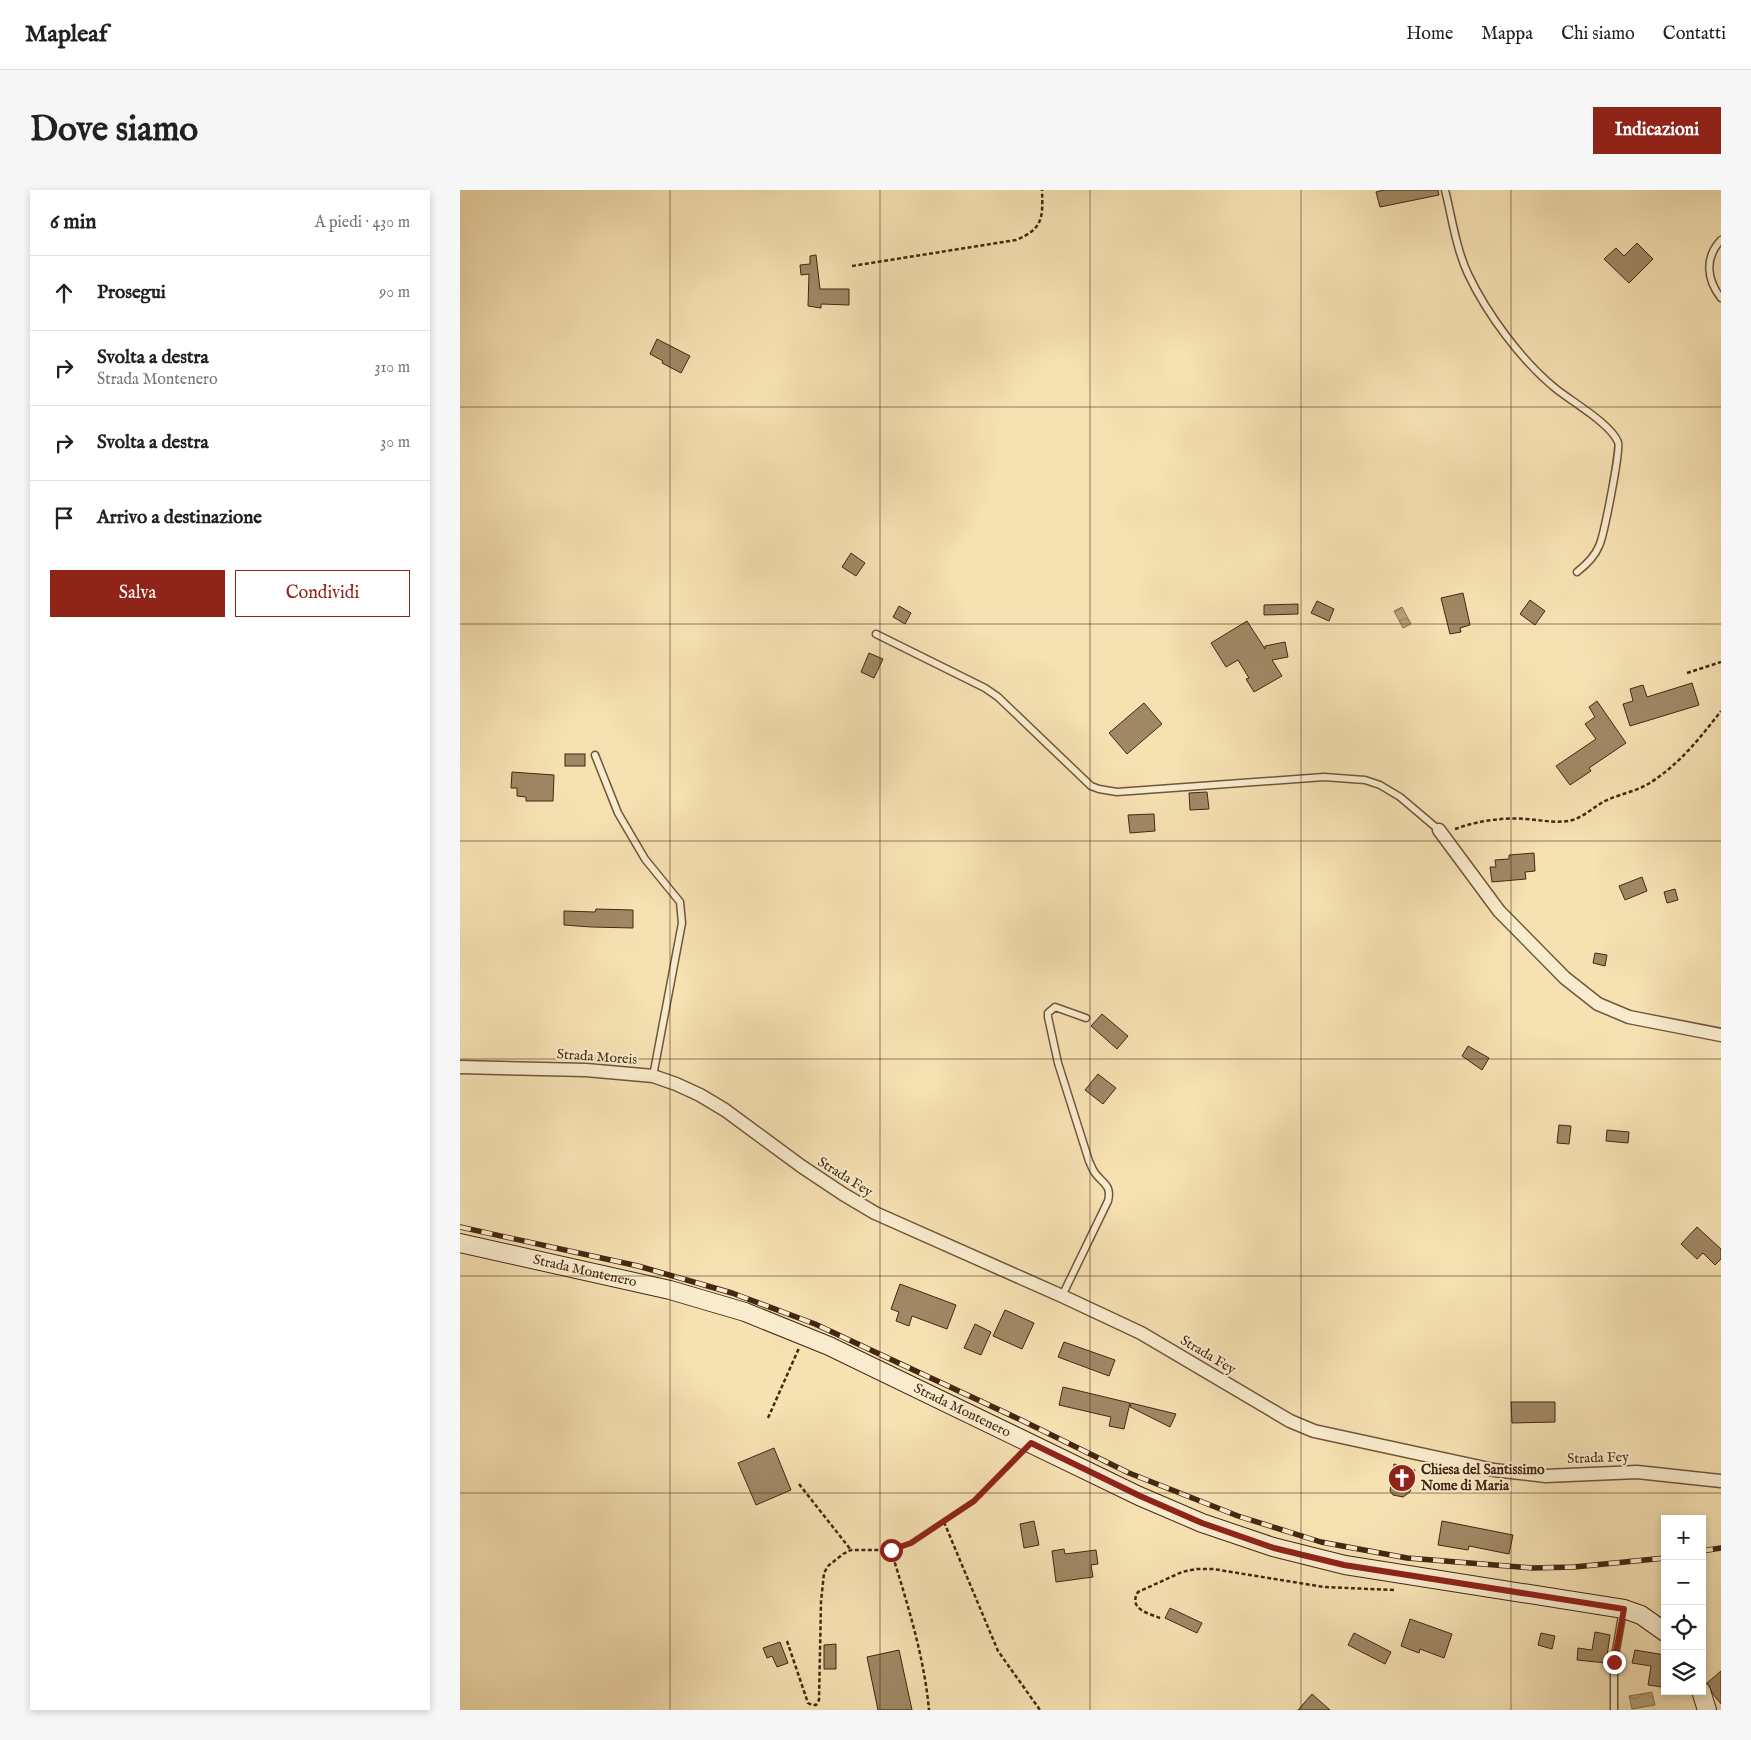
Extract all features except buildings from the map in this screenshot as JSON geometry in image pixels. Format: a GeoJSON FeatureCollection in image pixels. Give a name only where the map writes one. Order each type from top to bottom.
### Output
{"type":"FeatureCollection","features":[{"type":"Feature","properties":{"kind":"main road","name":"Strada Montenero"},"geometry":{"type":"LineString","coordinates":[[460,1243],[670,1290],[745,1312],[829,1346],[1140,1496],[1184,1515],[1274,1548],[1344,1565],[1624,1609],[1641,1615],[1661,1629]]}},
{"type":"Feature","properties":{"kind":"main road"},"geometry":{"type":"LineString","coordinates":[[1702,1695],[1707,1710]]}},
{"type":"Feature","properties":{"kind":"street"},"geometry":{"type":"LineString","coordinates":[[1440,832],[1499,911],[1565,978],[1598,1004],[1629,1017],[1721,1035]]}},
{"type":"Feature","properties":{"kind":"street","name":"Strada Moreis"},"geometry":{"type":"LineString","coordinates":[[460,1067],[586,1070],[653,1076],[700,1095],[725,1110]]}},
{"type":"Feature","properties":{"kind":"street","name":"Strada Fey"},"geometry":{"type":"LineString","coordinates":[[725,1110],[801,1166],[875,1213],[1142,1333],[1277,1415],[1314,1431],[1494,1470],[1521,1474],[1546,1476],[1637,1472],[1721,1481]]}},
{"type":"Feature","properties":{"kind":"lane"},"geometry":{"type":"LineString","coordinates":[[1445,190],[1457,240],[1468,273],[1508,340],[1554,388],[1611,430],[1620,444],[1599,546],[1587,564],[1577,572]]}},
{"type":"Feature","properties":{"kind":"lane"},"geometry":{"type":"LineString","coordinates":[[1721,240],[1712,253],[1708,270],[1710,280],[1721,298]]}},
{"type":"Feature","properties":{"kind":"lane"},"geometry":{"type":"LineString","coordinates":[[876,634],[985,688],[998,697],[1091,786],[1099,789],[1117,792],[1324,777],[1365,780],[1380,785],[1400,797],[1440,832]]}},
{"type":"Feature","properties":{"kind":"lane"},"geometry":{"type":"LineString","coordinates":[[596,755],[618,813],[645,859],[680,902],[682,923],[653,1076]]}},
{"type":"Feature","properties":{"kind":"lane"},"geometry":{"type":"LineString","coordinates":[[1062,1296],[1110,1194],[1108,1187],[1094,1172],[1089,1161],[1058,1063],[1048,1013],[1055,1007],[1086,1018]]}},
{"type":"Feature","properties":{"kind":"lane"},"geometry":{"type":"LineString","coordinates":[[1614,1710],[1614,1662],[1624,1609]]}},
{"type":"Feature","properties":{"kind":"path"},"geometry":{"type":"LineString","coordinates":[[852,266],[1016,240],[1030,234],[1040,221],[1042,215],[1042,190]]}},
{"type":"Feature","properties":{"kind":"path"},"geometry":{"type":"LineString","coordinates":[[1687,673],[1721,662]]}},
{"type":"Feature","properties":{"kind":"path"},"geometry":{"type":"LineString","coordinates":[[1440,832],[1466,824],[1504,819],[1551,822],[1569,821],[1578,818],[1609,799],[1638,790],[1649,784],[1696,744],[1721,711]]}},
{"type":"Feature","properties":{"kind":"path"},"geometry":{"type":"LineString","coordinates":[[768,1418],[804,1336]]}},
{"type":"Feature","properties":{"kind":"path"},"geometry":{"type":"LineString","coordinates":[[787,1641],[808,1703],[816,1704],[819,1700],[821,1602],[824,1573],[828,1566],[843,1554],[852,1550],[891,1550],[911,1543],[974,1501],[1031,1443]]}},
{"type":"Feature","properties":{"kind":"path"},"geometry":{"type":"LineString","coordinates":[[799,1484],[852,1550]]}},
{"type":"Feature","properties":{"kind":"path"},"geometry":{"type":"LineString","coordinates":[[944,1522],[998,1651],[1040,1710]]}},
{"type":"Feature","properties":{"kind":"path"},"geometry":{"type":"LineString","coordinates":[[891,1550],[918,1642],[927,1686],[929,1710]]}},
{"type":"Feature","properties":{"kind":"path"},"geometry":{"type":"LineString","coordinates":[[1160,1618],[1141,1611],[1136,1606],[1138,1592],[1182,1572],[1196,1569],[1213,1569],[1324,1587],[1401,1590]]}},
{"type":"Feature","properties":{"kind":"water"},"geometry":{"type":"Polygon","coordinates":[[[1402,607],[1411,624],[1403,628],[1394,611],[1402,607]]]}},
{"type":"Feature","properties":{"kind":"water"},"geometry":{"type":"Polygon","coordinates":[[[1652,1692],[1655,1705],[1632,1709],[1629,1696],[1652,1692]]]}},
{"type":"Feature","properties":{"kind":"railway"},"geometry":{"type":"LineString","coordinates":[[460,1227],[638,1266],[732,1293],[815,1324],[1021,1420],[1129,1473],[1238,1516],[1321,1542],[1407,1558],[1532,1568],[1574,1567],[1661,1558]]}},
{"type":"Feature","properties":{"kind":"railway"},"geometry":{"type":"LineString","coordinates":[[1706,1550],[1721,1548]]}},
{"type":"Feature","properties":{"kind":"place","name":"Chiesa del Santissimo Nome di Maria"},"geometry":{"type":"Point","coordinates":[1402,1478]}},
{"type":"Feature","properties":{"kind":"route"},"geometry":{"type":"LineString","coordinates":[[891,1550],[911,1543],[974,1501],[1031,1443],[1140,1496],[1202,1523],[1274,1548],[1344,1565],[1624,1609],[1614,1662]]}}]}
